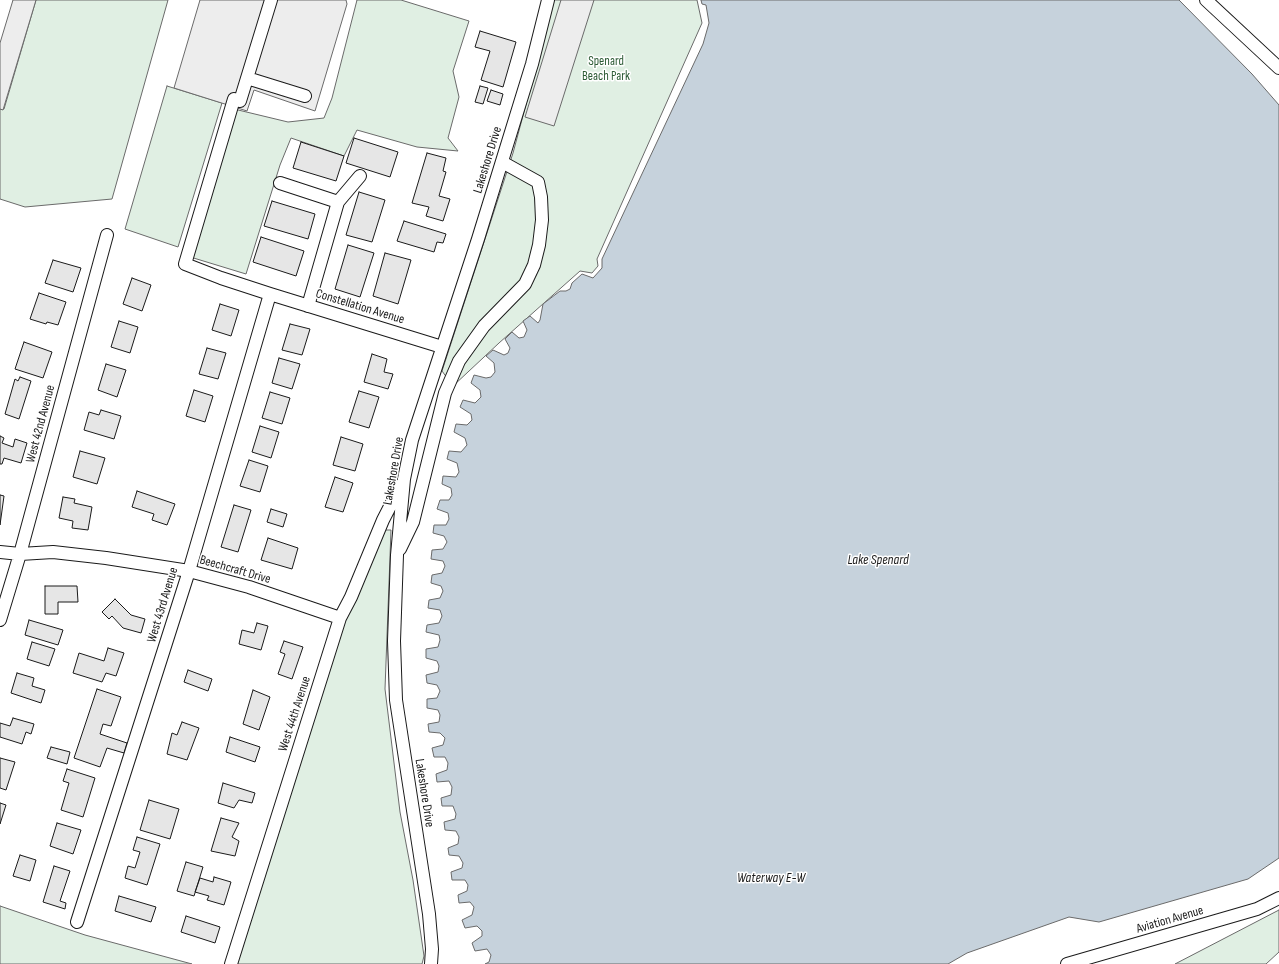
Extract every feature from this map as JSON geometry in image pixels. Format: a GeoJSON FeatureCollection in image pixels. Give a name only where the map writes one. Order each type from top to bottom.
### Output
{"type":"FeatureCollection","features":[{"type":"Feature","properties":{"kind":"street"},"geometry":{"type":"LineString","coordinates":[[271,0],[247,78],[305,96]]}},
{"type":"Feature","properties":{"kind":"street","name":"Lakeshore Drive"},"geometry":{"type":"LineString","coordinates":[[431,964],[432,949],[429,914],[396,700],[394,641],[397,555],[404,479],[412,440],[502,162],[532,64],[548,0]]}},
{"type":"Feature","properties":{"kind":"street"},"geometry":{"type":"LineString","coordinates":[[1206,0],[1279,68]]}},
{"type":"Feature","properties":{"kind":"street","name":"Constellation Avenue"},"geometry":{"type":"LineString","coordinates":[[247,78],[237,100],[184,264],[270,294],[442,347]]}},
{"type":"Feature","properties":{"kind":"street"},"geometry":{"type":"LineString","coordinates":[[397,555],[413,522],[445,393],[459,362],[484,326],[525,284],[534,265],[539,245],[542,220],[541,197],[538,182],[502,162]]}},
{"type":"Feature","properties":{"kind":"street"},"geometry":{"type":"LineString","coordinates":[[308,306],[338,202],[360,176]]}},
{"type":"Feature","properties":{"kind":"street"},"geometry":{"type":"LineString","coordinates":[[280,183],[338,202]]}},
{"type":"Feature","properties":{"kind":"street","name":"West 42nd Avenue"},"geometry":{"type":"LineString","coordinates":[[0,620],[20,554],[107,235]]}},
{"type":"Feature","properties":{"kind":"street","name":"West 43rd Avenue"},"geometry":{"type":"LineString","coordinates":[[77,922],[189,571],[270,294]]}},
{"type":"Feature","properties":{"kind":"street","name":"West 44th Avenue"},"geometry":{"type":"LineString","coordinates":[[231,964],[340,618],[351,597],[383,520],[404,479]]}},
{"type":"Feature","properties":{"kind":"street","name":"Beechcraft Drive"},"geometry":{"type":"LineString","coordinates":[[0,552],[20,554],[53,552],[106,558],[189,571],[249,587],[340,618]]}},
{"type":"Feature","properties":{"kind":"street","name":"Aviation Avenue"},"geometry":{"type":"LineString","coordinates":[[1067,964],[1257,909],[1279,898]]}},
{"type":"Feature","properties":{"kind":"green space"},"geometry":{"type":"Polygon","coordinates":[[[36,0],[168,0],[112,199],[25,207],[0,199],[0,109],[4,109],[36,0]]]}},
{"type":"Feature","properties":{"kind":"green space"},"geometry":{"type":"Polygon","coordinates":[[[357,0],[401,0],[469,21],[453,71],[459,97],[448,138],[458,151],[417,147],[357,130],[344,156],[291,138],[280,165],[246,274],[187,256],[234,109],[288,122],[324,118],[332,98],[357,0]]]}},
{"type":"Feature","properties":{"kind":"green space","name":"Spenard Beach Park"},"geometry":{"type":"Polygon","coordinates":[[[554,0],[697,0],[702,23],[597,259],[598,266],[592,273],[580,271],[453,386],[442,371],[513,153],[554,0]]]}},
{"type":"Feature","properties":{"kind":"green space"},"geometry":{"type":"Polygon","coordinates":[[[167,86],[222,103],[178,247],[125,229],[167,86]]]}},
{"type":"Feature","properties":{"kind":"green space"},"geometry":{"type":"Polygon","coordinates":[[[385,530],[391,530],[385,689],[400,812],[413,880],[424,956],[422,964],[231,964],[340,618],[385,530]]]}},
{"type":"Feature","properties":{"kind":"green space"},"geometry":{"type":"Polygon","coordinates":[[[0,906],[85,935],[192,964],[0,964],[0,906]]]}},
{"type":"Feature","properties":{"kind":"green space"},"geometry":{"type":"Polygon","coordinates":[[[1279,910],[1279,952],[1266,964],[1175,964],[1279,910]]]}},
{"type":"Feature","properties":{"kind":"shaded area"},"geometry":{"type":"Polygon","coordinates":[[[13,0],[36,0],[3,110],[0,109],[0,43],[13,0]]]}},
{"type":"Feature","properties":{"kind":"shaded area"},"geometry":{"type":"Polygon","coordinates":[[[200,0],[346,0],[347,4],[315,111],[254,90],[247,111],[174,88],[200,0]]]}},
{"type":"Feature","properties":{"kind":"shaded area"},"geometry":{"type":"Polygon","coordinates":[[[561,0],[594,0],[554,126],[525,117],[561,0]]]}},
{"type":"Feature","properties":{"kind":"water","name":"Lake Spenard"},"geometry":{"type":"Polygon","coordinates":[[[701,0],[1179,0],[1252,74],[1279,105],[1279,858],[1248,879],[1099,922],[1069,917],[967,953],[948,964],[485,964],[489,962],[491,955],[487,949],[475,951],[472,943],[482,936],[482,931],[477,926],[465,928],[462,920],[472,915],[474,907],[470,902],[459,903],[458,895],[467,891],[468,885],[465,880],[452,880],[451,872],[462,868],[463,863],[459,856],[449,855],[448,848],[458,844],[459,837],[456,831],[445,830],[444,822],[455,819],[456,814],[453,806],[442,806],[441,798],[451,795],[452,787],[449,781],[437,782],[436,774],[447,770],[448,763],[445,757],[434,757],[432,748],[443,745],[445,738],[440,733],[429,732],[428,724],[439,722],[440,715],[438,710],[427,708],[427,699],[437,698],[440,691],[437,685],[427,683],[426,675],[438,672],[439,666],[437,661],[426,658],[426,649],[438,647],[440,640],[439,635],[426,632],[427,625],[439,623],[442,616],[440,610],[428,608],[429,600],[440,598],[443,591],[441,586],[431,583],[432,575],[442,573],[445,566],[443,561],[431,559],[432,550],[443,549],[447,542],[444,536],[433,533],[434,525],[446,525],[449,519],[448,513],[437,509],[440,500],[449,500],[452,495],[451,488],[442,484],[443,476],[456,477],[459,472],[457,463],[447,459],[449,451],[461,452],[467,445],[465,438],[454,432],[456,424],[467,425],[472,420],[471,414],[460,407],[463,400],[475,403],[481,397],[480,390],[471,383],[474,375],[486,378],[491,377],[495,372],[494,363],[486,356],[493,350],[504,355],[508,353],[510,348],[505,339],[512,332],[519,338],[524,337],[527,330],[523,321],[530,316],[538,323],[543,304],[560,291],[570,289],[572,283],[582,274],[593,278],[602,268],[602,259],[703,44],[709,23],[706,5],[702,4],[701,0]]]}},
{"type":"Feature","properties":{"kind":"building"},"geometry":{"type":"Polygon","coordinates":[[[480,31],[516,42],[503,87],[481,80],[490,51],[475,47],[480,31]]]}},
{"type":"Feature","properties":{"kind":"building"},"geometry":{"type":"Polygon","coordinates":[[[480,86],[488,88],[483,104],[475,102],[480,86]]]}},
{"type":"Feature","properties":{"kind":"building"},"geometry":{"type":"Polygon","coordinates":[[[491,90],[503,94],[500,105],[487,101],[491,90]]]}},
{"type":"Feature","properties":{"kind":"building"},"geometry":{"type":"Polygon","coordinates":[[[354,138],[398,152],[390,177],[346,163],[354,138]]]}},
{"type":"Feature","properties":{"kind":"building"},"geometry":{"type":"Polygon","coordinates":[[[301,142],[344,156],[336,181],[293,168],[301,142]]]}},
{"type":"Feature","properties":{"kind":"building"},"geometry":{"type":"Polygon","coordinates":[[[427,153],[446,158],[443,171],[446,172],[439,196],[450,199],[443,221],[426,216],[429,207],[412,203],[427,153]]]}},
{"type":"Feature","properties":{"kind":"building"},"geometry":{"type":"Polygon","coordinates":[[[359,192],[385,200],[372,242],[346,235],[359,192]]]}},
{"type":"Feature","properties":{"kind":"building"},"geometry":{"type":"Polygon","coordinates":[[[272,201],[315,214],[308,239],[264,226],[272,201]]]}},
{"type":"Feature","properties":{"kind":"building"},"geometry":{"type":"Polygon","coordinates":[[[404,221],[446,234],[443,243],[437,242],[434,252],[397,241],[404,221]]]}},
{"type":"Feature","properties":{"kind":"building"},"geometry":{"type":"Polygon","coordinates":[[[261,237],[304,251],[296,276],[253,262],[261,237]]]}},
{"type":"Feature","properties":{"kind":"building"},"geometry":{"type":"Polygon","coordinates":[[[348,245],[374,253],[360,297],[335,289],[348,245]]]}},
{"type":"Feature","properties":{"kind":"building"},"geometry":{"type":"Polygon","coordinates":[[[385,253],[411,260],[398,304],[373,296],[385,253]]]}},
{"type":"Feature","properties":{"kind":"building"},"geometry":{"type":"Polygon","coordinates":[[[53,260],[81,268],[73,292],[45,283],[53,260]]]}},
{"type":"Feature","properties":{"kind":"building"},"geometry":{"type":"Polygon","coordinates":[[[132,278],[151,285],[142,311],[123,304],[132,278]]]}},
{"type":"Feature","properties":{"kind":"building"},"geometry":{"type":"Polygon","coordinates":[[[39,293],[66,302],[58,325],[47,322],[46,324],[30,319],[39,293]]]}},
{"type":"Feature","properties":{"kind":"building"},"geometry":{"type":"Polygon","coordinates":[[[220,304],[239,310],[231,336],[212,330],[220,304]]]}},
{"type":"Feature","properties":{"kind":"building"},"geometry":{"type":"Polygon","coordinates":[[[119,321],[138,327],[130,353],[111,347],[119,321]]]}},
{"type":"Feature","properties":{"kind":"building"},"geometry":{"type":"Polygon","coordinates":[[[290,324],[310,329],[302,355],[282,350],[290,324]]]}},
{"type":"Feature","properties":{"kind":"building"},"geometry":{"type":"Polygon","coordinates":[[[24,342],[52,352],[43,378],[15,369],[24,342]]]}},
{"type":"Feature","properties":{"kind":"building"},"geometry":{"type":"Polygon","coordinates":[[[207,348],[226,353],[218,379],[199,374],[207,348]]]}},
{"type":"Feature","properties":{"kind":"building"},"geometry":{"type":"Polygon","coordinates":[[[372,354],[387,359],[384,372],[393,374],[388,389],[364,382],[372,354]]]}},
{"type":"Feature","properties":{"kind":"building"},"geometry":{"type":"Polygon","coordinates":[[[279,358],[300,364],[292,389],[272,383],[279,358]]]}},
{"type":"Feature","properties":{"kind":"building"},"geometry":{"type":"Polygon","coordinates":[[[106,364],[126,370],[117,397],[98,390],[106,364]]]}},
{"type":"Feature","properties":{"kind":"building"},"geometry":{"type":"Polygon","coordinates":[[[20,377],[31,381],[19,419],[5,414],[15,379],[18,381],[20,377]]]}},
{"type":"Feature","properties":{"kind":"building"},"geometry":{"type":"Polygon","coordinates":[[[194,390],[213,396],[205,422],[186,416],[194,390]]]}},
{"type":"Feature","properties":{"kind":"building"},"geometry":{"type":"Polygon","coordinates":[[[359,391],[379,397],[369,428],[349,422],[359,391]]]}},
{"type":"Feature","properties":{"kind":"building"},"geometry":{"type":"Polygon","coordinates":[[[270,392],[290,398],[282,424],[262,418],[270,392]]]}},
{"type":"Feature","properties":{"kind":"building"},"geometry":{"type":"Polygon","coordinates":[[[101,410],[121,416],[114,439],[84,430],[89,412],[99,415],[101,410]]]}},
{"type":"Feature","properties":{"kind":"building"},"geometry":{"type":"Polygon","coordinates":[[[260,426],[279,432],[271,458],[252,452],[260,426]]]}},
{"type":"Feature","properties":{"kind":"building"},"geometry":{"type":"Polygon","coordinates":[[[0,436],[4,438],[2,443],[13,447],[15,439],[27,443],[21,463],[4,458],[2,464],[0,464],[0,436]]]}},
{"type":"Feature","properties":{"kind":"building"},"geometry":{"type":"Polygon","coordinates":[[[341,437],[363,444],[355,471],[333,465],[341,437]]]}},
{"type":"Feature","properties":{"kind":"building"},"geometry":{"type":"Polygon","coordinates":[[[80,451],[105,458],[97,484],[73,477],[80,451]]]}},
{"type":"Feature","properties":{"kind":"building"},"geometry":{"type":"Polygon","coordinates":[[[249,460],[268,466],[260,492],[240,486],[249,460]]]}},
{"type":"Feature","properties":{"kind":"building"},"geometry":{"type":"Polygon","coordinates":[[[335,477],[353,483],[343,512],[325,507],[335,477]]]}},
{"type":"Feature","properties":{"kind":"building"},"geometry":{"type":"Polygon","coordinates":[[[137,491],[175,504],[167,525],[152,520],[154,514],[132,507],[137,491]]]}},
{"type":"Feature","properties":{"kind":"building"},"geometry":{"type":"Polygon","coordinates":[[[0,495],[4,496],[0,525],[0,495]]]}},
{"type":"Feature","properties":{"kind":"building"},"geometry":{"type":"Polygon","coordinates":[[[63,497],[75,499],[74,503],[92,507],[88,530],[72,528],[73,521],[59,518],[63,497]]]}},
{"type":"Feature","properties":{"kind":"building"},"geometry":{"type":"Polygon","coordinates":[[[234,505],[251,510],[238,552],[221,547],[234,505]]]}},
{"type":"Feature","properties":{"kind":"building"},"geometry":{"type":"Polygon","coordinates":[[[271,509],[287,514],[283,527],[267,522],[271,509]]]}},
{"type":"Feature","properties":{"kind":"building"},"geometry":{"type":"Polygon","coordinates":[[[268,538],[298,548],[292,569],[261,560],[268,538]]]}},
{"type":"Feature","properties":{"kind":"building"},"geometry":{"type":"Polygon","coordinates":[[[45,586],[77,586],[78,602],[58,602],[58,614],[45,614],[45,586]]]}},
{"type":"Feature","properties":{"kind":"building"},"geometry":{"type":"Polygon","coordinates":[[[115,599],[131,615],[145,619],[141,633],[123,628],[112,616],[109,619],[102,612],[115,599]]]}},
{"type":"Feature","properties":{"kind":"building"},"geometry":{"type":"Polygon","coordinates":[[[29,620],[63,630],[58,645],[25,635],[29,620]]]}},
{"type":"Feature","properties":{"kind":"building"},"geometry":{"type":"Polygon","coordinates":[[[257,623],[268,626],[261,650],[239,644],[242,630],[254,633],[257,623]]]}},
{"type":"Feature","properties":{"kind":"building"},"geometry":{"type":"Polygon","coordinates":[[[284,641],[303,647],[292,679],[278,674],[285,654],[280,652],[284,641]]]}},
{"type":"Feature","properties":{"kind":"building"},"geometry":{"type":"Polygon","coordinates":[[[32,642],[55,649],[49,666],[27,659],[32,642]]]}},
{"type":"Feature","properties":{"kind":"building"},"geometry":{"type":"Polygon","coordinates":[[[108,648],[124,653],[116,676],[106,673],[102,682],[73,673],[79,653],[104,661],[108,648]]]}},
{"type":"Feature","properties":{"kind":"building"},"geometry":{"type":"Polygon","coordinates":[[[188,670],[212,679],[208,691],[184,682],[188,670]]]}},
{"type":"Feature","properties":{"kind":"building"},"geometry":{"type":"Polygon","coordinates":[[[17,673],[34,678],[32,686],[45,690],[41,703],[11,693],[17,673]]]}},
{"type":"Feature","properties":{"kind":"building"},"geometry":{"type":"Polygon","coordinates":[[[97,689],[121,697],[111,726],[103,724],[100,734],[127,743],[124,753],[107,748],[100,767],[74,758],[97,689]]]}},
{"type":"Feature","properties":{"kind":"building"},"geometry":{"type":"Polygon","coordinates":[[[253,690],[270,697],[259,730],[243,724],[253,690]]]}},
{"type":"Feature","properties":{"kind":"building"},"geometry":{"type":"Polygon","coordinates":[[[13,718],[34,724],[31,734],[26,732],[22,744],[0,737],[0,723],[10,726],[13,718]]]}},
{"type":"Feature","properties":{"kind":"building"},"geometry":{"type":"Polygon","coordinates":[[[182,722],[199,728],[187,760],[167,754],[172,733],[177,735],[182,722]]]}},
{"type":"Feature","properties":{"kind":"building"},"geometry":{"type":"Polygon","coordinates":[[[230,737],[260,747],[255,762],[226,752],[230,737]]]}},
{"type":"Feature","properties":{"kind":"building"},"geometry":{"type":"Polygon","coordinates":[[[51,747],[70,752],[67,764],[47,758],[51,747]]]}},
{"type":"Feature","properties":{"kind":"building"},"geometry":{"type":"Polygon","coordinates":[[[0,758],[15,762],[6,790],[0,788],[0,758]]]}},
{"type":"Feature","properties":{"kind":"building"},"geometry":{"type":"Polygon","coordinates":[[[67,769],[95,778],[83,817],[61,810],[69,783],[63,781],[67,769]]]}},
{"type":"Feature","properties":{"kind":"building"},"geometry":{"type":"Polygon","coordinates":[[[223,783],[255,793],[252,803],[239,800],[234,808],[218,803],[223,783]]]}},
{"type":"Feature","properties":{"kind":"building"},"geometry":{"type":"Polygon","coordinates":[[[149,800],[179,809],[170,839],[140,830],[149,800]]]}},
{"type":"Feature","properties":{"kind":"building"},"geometry":{"type":"Polygon","coordinates":[[[0,803],[6,805],[0,824],[0,803]]]}},
{"type":"Feature","properties":{"kind":"building"},"geometry":{"type":"Polygon","coordinates":[[[221,818],[239,823],[232,837],[239,841],[235,856],[211,851],[221,818]]]}},
{"type":"Feature","properties":{"kind":"building"},"geometry":{"type":"Polygon","coordinates":[[[57,823],[81,830],[73,854],[50,846],[57,823]]]}},
{"type":"Feature","properties":{"kind":"building"},"geometry":{"type":"Polygon","coordinates":[[[137,837],[160,844],[147,885],[125,878],[128,866],[135,868],[140,852],[133,850],[137,837]]]}},
{"type":"Feature","properties":{"kind":"building"},"geometry":{"type":"Polygon","coordinates":[[[20,855],[36,860],[30,881],[13,876],[20,855]]]}},
{"type":"Feature","properties":{"kind":"building"},"geometry":{"type":"Polygon","coordinates":[[[186,862],[203,867],[194,896],[177,891],[186,862]]]}},
{"type":"Feature","properties":{"kind":"building"},"geometry":{"type":"Polygon","coordinates":[[[54,866],[70,871],[60,901],[66,903],[65,909],[43,902],[54,866]]]}},
{"type":"Feature","properties":{"kind":"building"},"geometry":{"type":"Polygon","coordinates":[[[214,877],[231,882],[224,905],[207,900],[209,896],[195,892],[200,878],[213,882],[214,877]]]}},
{"type":"Feature","properties":{"kind":"building"},"geometry":{"type":"Polygon","coordinates":[[[119,896],[156,907],[151,922],[115,911],[119,896]]]}},
{"type":"Feature","properties":{"kind":"building"},"geometry":{"type":"Polygon","coordinates":[[[186,916],[220,927],[215,943],[181,932],[186,916]]]}},
{"type":"Feature","properties":{"kind":"water label","name":"Waterway E-W"},"geometry":{"type":"Point","coordinates":[771,878]}}]}
